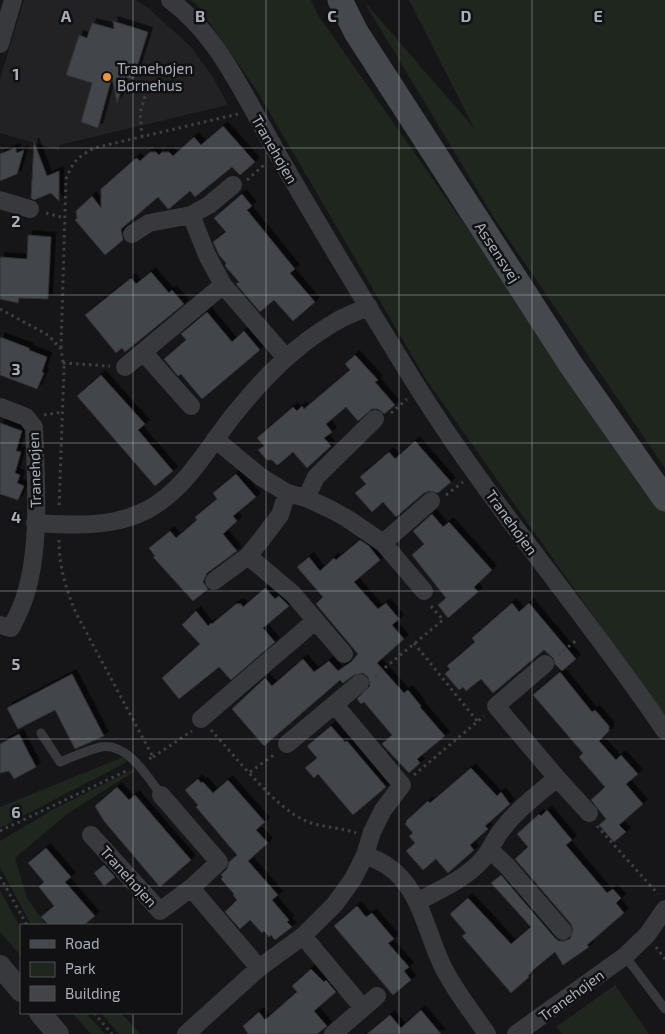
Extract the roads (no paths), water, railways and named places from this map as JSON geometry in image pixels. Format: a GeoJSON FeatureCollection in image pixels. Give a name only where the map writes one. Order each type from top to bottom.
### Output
{"type":"FeatureCollection","features":[{"type":"Feature","properties":{"kind":"main road","name":"Assensvej"},"geometry":{"type":"LineString","coordinates":[[340,0],[356,32],[571,365],[665,499]]}},
{"type":"Feature","properties":{"kind":"street","name":"Tranehøjen"},"geometry":{"type":"LineString","coordinates":[[170,0],[206,34],[222,55],[239,82],[277,153],[419,390],[475,472],[665,731]]}},
{"type":"Feature","properties":{"kind":"street"},"geometry":{"type":"LineString","coordinates":[[0,44],[8,4]]}},
{"type":"Feature","properties":{"kind":"street"},"geometry":{"type":"LineString","coordinates":[[132,234],[149,223],[191,215],[209,205],[233,185]]}},
{"type":"Feature","properties":{"kind":"street"},"geometry":{"type":"LineString","coordinates":[[0,200],[30,209]]}},
{"type":"Feature","properties":{"kind":"street"},"geometry":{"type":"LineString","coordinates":[[191,215],[204,248],[223,285],[286,358]]}},
{"type":"Feature","properties":{"kind":"street"},"geometry":{"type":"LineString","coordinates":[[125,367],[223,285]]}},
{"type":"Feature","properties":{"kind":"street","name":"Tranehøjen"},"geometry":{"type":"LineString","coordinates":[[35,524],[97,524],[124,519],[147,510],[170,494],[190,474],[236,412],[286,358],[338,321],[369,306]]}},
{"type":"Feature","properties":{"kind":"street"},"geometry":{"type":"LineString","coordinates":[[143,352],[191,406]]}},
{"type":"Feature","properties":{"kind":"street","name":"Tranehøjen"},"geometry":{"type":"LineString","coordinates":[[0,407],[26,417],[34,427],[35,524],[33,560],[25,596],[11,628],[0,625]]}},
{"type":"Feature","properties":{"kind":"street"},"geometry":{"type":"LineString","coordinates":[[306,498],[316,477],[375,419]]}},
{"type":"Feature","properties":{"kind":"street"},"geometry":{"type":"LineString","coordinates":[[216,439],[261,476],[287,493],[306,498],[348,519],[383,543],[424,591]]}},
{"type":"Feature","properties":{"kind":"street"},"geometry":{"type":"LineString","coordinates":[[214,581],[248,556],[280,515],[287,493]]}},
{"type":"Feature","properties":{"kind":"street"},"geometry":{"type":"LineString","coordinates":[[383,543],[431,501]]}},
{"type":"Feature","properties":{"kind":"street"},"geometry":{"type":"LineString","coordinates":[[248,556],[293,594],[344,654]]}},
{"type":"Feature","properties":{"kind":"street"},"geometry":{"type":"LineString","coordinates":[[202,721],[315,621]]}},
{"type":"Feature","properties":{"kind":"street"},"geometry":{"type":"LineString","coordinates":[[545,664],[496,706],[557,778],[590,813]]}},
{"type":"Feature","properties":{"kind":"street"},"geometry":{"type":"LineString","coordinates":[[287,744],[360,683]]}},
{"type":"Feature","properties":{"kind":"street"},"geometry":{"type":"LineString","coordinates":[[186,1034],[259,968],[302,936],[335,904],[354,879],[368,847],[372,832],[383,810],[402,786],[334,705]]}},
{"type":"Feature","properties":{"kind":"street"},"geometry":{"type":"LineString","coordinates":[[417,902],[466,874],[482,861],[500,832],[516,813],[557,778]]}},
{"type":"Feature","properties":{"kind":"street","name":"Tranehøjen"},"geometry":{"type":"LineString","coordinates":[[92,835],[160,911],[191,888],[219,862],[161,795]]}},
{"type":"Feature","properties":{"kind":"street"},"geometry":{"type":"LineString","coordinates":[[368,847],[402,880],[417,902],[442,966],[460,996],[487,1034]]}},
{"type":"Feature","properties":{"kind":"street"},"geometry":{"type":"LineString","coordinates":[[490,850],[506,865],[563,931]]}},
{"type":"Feature","properties":{"kind":"street"},"geometry":{"type":"LineString","coordinates":[[191,888],[259,968]]}},
{"type":"Feature","properties":{"kind":"street","name":"Tranehøjen"},"geometry":{"type":"LineString","coordinates":[[516,1034],[625,956],[647,935],[662,902]]}},
{"type":"Feature","properties":{"kind":"street"},"geometry":{"type":"LineString","coordinates":[[302,936],[363,1008]]}},
{"type":"Feature","properties":{"kind":"street"},"geometry":{"type":"LineString","coordinates":[[0,966],[20,989]]}},
{"type":"Feature","properties":{"kind":"street"},"geometry":{"type":"LineString","coordinates":[[333,1034],[376,996]]}},
{"type":"Feature","properties":{"kind":"street"},"geometry":{"type":"LineString","coordinates":[[41,1014],[58,1034]]}},
{"type":"Feature","properties":{"kind":"lane"},"geometry":{"type":"LineString","coordinates":[[41,733],[60,762],[102,747],[118,750],[139,764],[161,795]]}},
{"type":"Feature","properties":{"kind":"lane"},"geometry":{"type":"LineString","coordinates":[[625,956],[665,1009]]}},
{"type":"Feature","properties":{"kind":"place","name":"Tranehøjen Børnehus"},"geometry":{"type":"Point","coordinates":[107,77]}}]}
